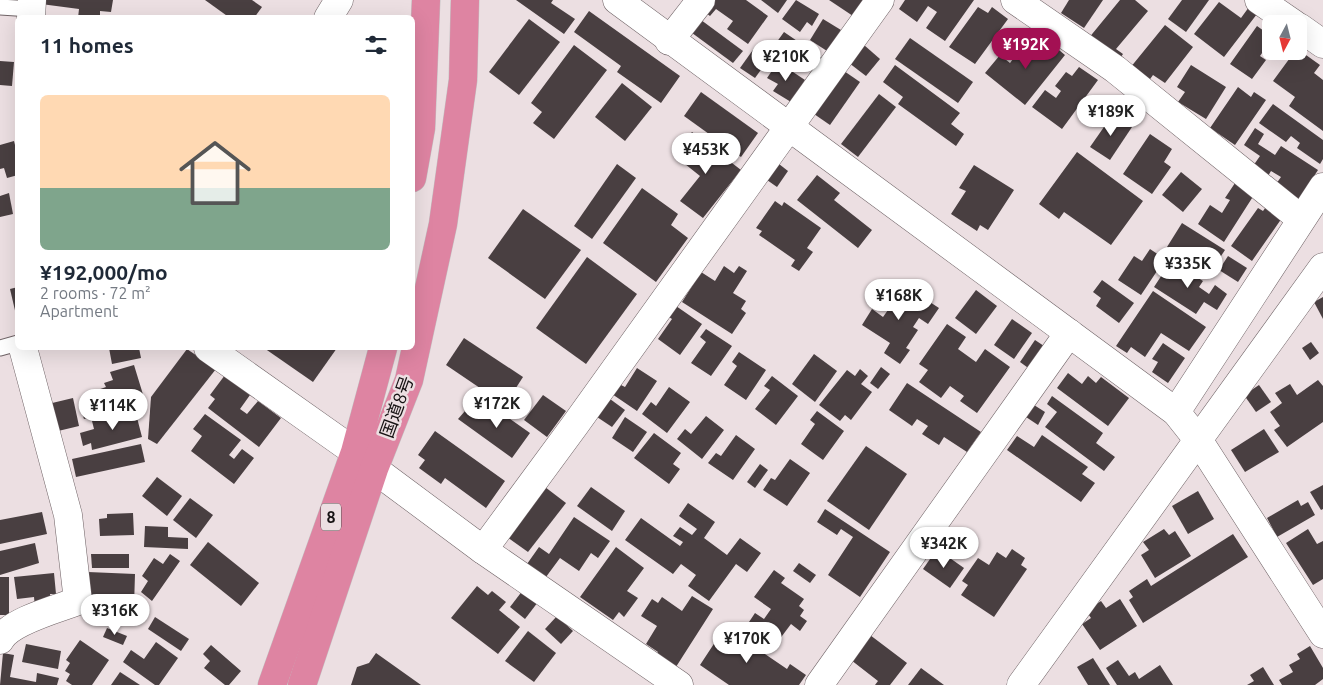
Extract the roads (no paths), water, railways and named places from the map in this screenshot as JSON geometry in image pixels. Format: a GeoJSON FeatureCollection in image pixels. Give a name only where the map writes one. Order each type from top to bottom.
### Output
{"type":"FeatureCollection","features":[{"type":"Feature","properties":{"kind":"highway"},"geometry":{"type":"LineString","coordinates":[[415,161],[421,128],[426,0]]}},
{"type":"Feature","properties":{"kind":"highway","name":"国道8号"},"geometry":{"type":"LineString","coordinates":[[272,685],[364,460],[409,380],[443,224],[462,80],[465,0]]}},
{"type":"Feature","properties":{"kind":"highway","name":"国道8号"},"geometry":{"type":"LineString","coordinates":[[302,685],[364,460],[384,350]]}},
{"type":"Feature","properties":{"kind":"street"},"geometry":{"type":"LineString","coordinates":[[330,15],[339,0]]}},
{"type":"Feature","properties":{"kind":"street"},"geometry":{"type":"LineString","coordinates":[[616,0],[669,41],[790,127],[1176,412],[1199,441],[1323,634]]}},
{"type":"Feature","properties":{"kind":"street"},"geometry":{"type":"LineString","coordinates":[[669,41],[701,0]]}},
{"type":"Feature","properties":{"kind":"street"},"geometry":{"type":"LineString","coordinates":[[483,550],[880,0]]}},
{"type":"Feature","properties":{"kind":"street"},"geometry":{"type":"LineString","coordinates":[[1015,0],[1115,69],[1301,219]]}},
{"type":"Feature","properties":{"kind":"street"},"geometry":{"type":"LineString","coordinates":[[1259,0],[1281,15]]}},
{"type":"Feature","properties":{"kind":"street"},"geometry":{"type":"LineString","coordinates":[[1308,33],[1323,44]]}},
{"type":"Feature","properties":{"kind":"street"},"geometry":{"type":"LineString","coordinates":[[1176,412],[1323,187]]}},
{"type":"Feature","properties":{"kind":"street"},"geometry":{"type":"LineString","coordinates":[[1021,685],[1323,267]]}},
{"type":"Feature","properties":{"kind":"street"},"geometry":{"type":"LineString","coordinates":[[819,685],[1069,333]]}},
{"type":"Feature","properties":{"kind":"street"},"geometry":{"type":"LineString","coordinates":[[0,640],[4,632],[23,622],[78,601],[68,515],[24,350]]}},
{"type":"Feature","properties":{"kind":"street"},"geometry":{"type":"LineString","coordinates":[[211,350],[364,460],[483,550],[679,685]]}},
{"type":"Feature","properties":{"kind":"lane"},"geometry":{"type":"LineString","coordinates":[[0,7],[32,9]]}},
{"type":"Feature","properties":{"kind":"lane"},"geometry":{"type":"LineString","coordinates":[[0,348],[15,344]]}}]}
